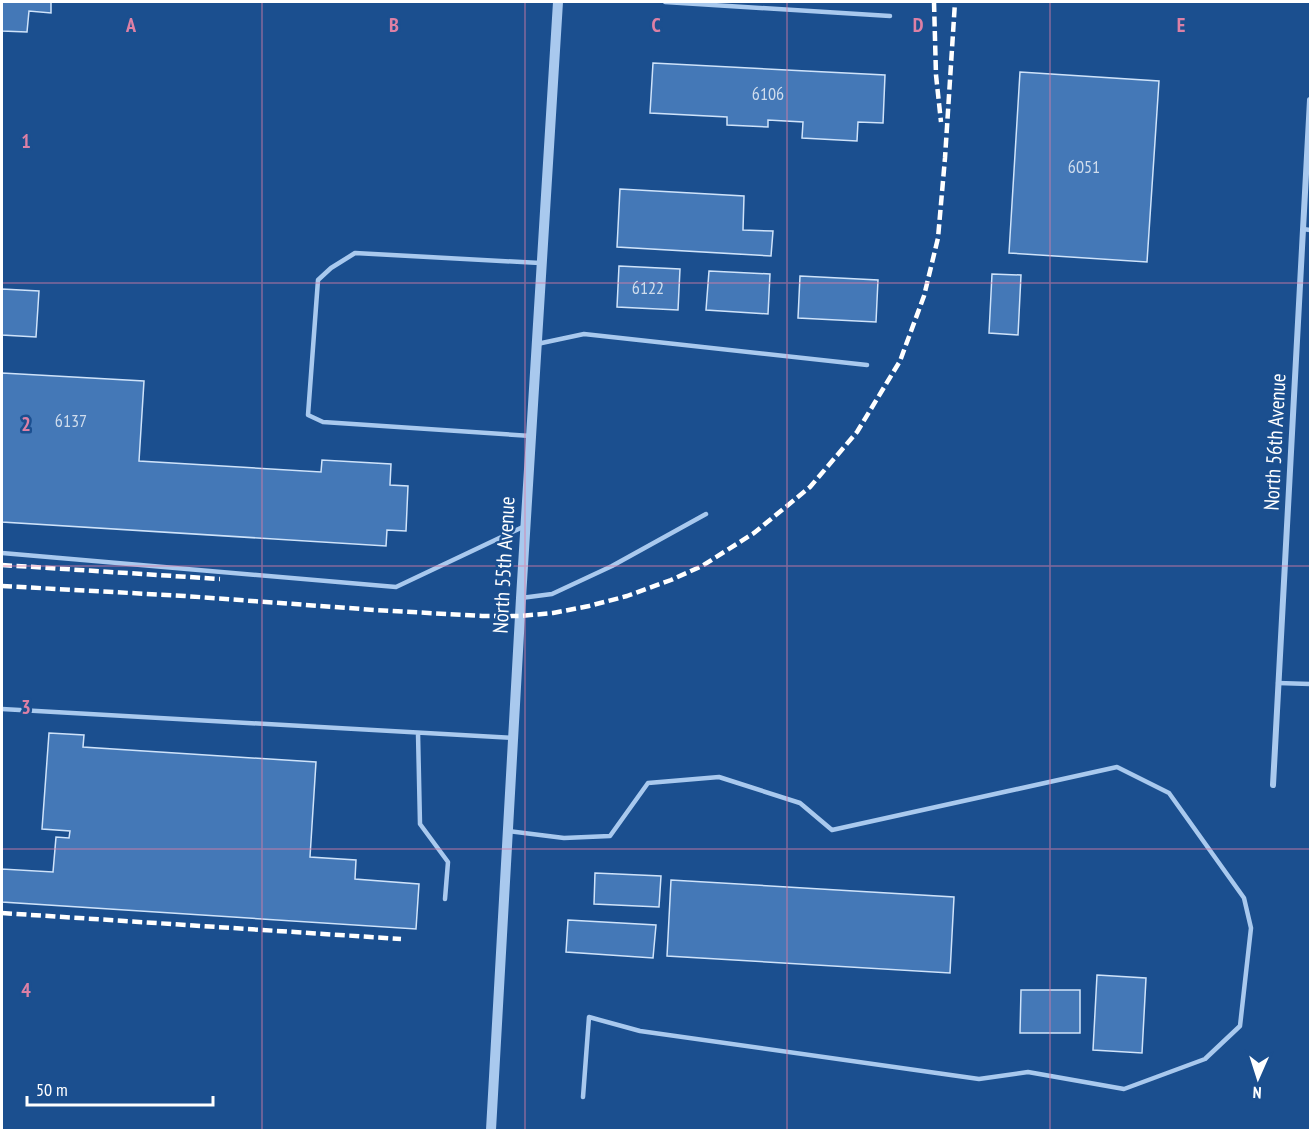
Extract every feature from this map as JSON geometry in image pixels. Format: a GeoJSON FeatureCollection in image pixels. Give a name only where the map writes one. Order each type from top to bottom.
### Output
{"type":"FeatureCollection","features":[{"type":"Feature","properties":{"kind":"street","name":"North 55th Avenue"},"geometry":{"type":"LineString","coordinates":[[491,1131],[525,526],[558,2]]}},
{"type":"Feature","properties":{"kind":"street","name":"North 56th Avenue"},"geometry":{"type":"LineString","coordinates":[[1273,785],[1307,230],[1311,100]]}},
{"type":"Feature","properties":{"kind":"lane"},"geometry":{"type":"LineString","coordinates":[[665,2],[890,16]]}},
{"type":"Feature","properties":{"kind":"lane"},"geometry":{"type":"LineString","coordinates":[[531,436],[323,422],[308,415],[318,280],[331,268],[355,253],[542,263]]}},
{"type":"Feature","properties":{"kind":"lane"},"geometry":{"type":"LineString","coordinates":[[537,344],[584,334],[867,366]]}},
{"type":"Feature","properties":{"kind":"lane"},"geometry":{"type":"LineString","coordinates":[[521,598],[552,594],[612,566],[706,514]]}},
{"type":"Feature","properties":{"kind":"lane"},"geometry":{"type":"LineString","coordinates":[[2,553],[396,587],[525,526]]}},
{"type":"Feature","properties":{"kind":"lane"},"geometry":{"type":"LineString","coordinates":[[1278,683],[1311,684]]}},
{"type":"Feature","properties":{"kind":"lane"},"geometry":{"type":"LineString","coordinates":[[2,709],[513,738]]}},
{"type":"Feature","properties":{"kind":"lane"},"geometry":{"type":"LineString","coordinates":[[418,733],[420,824],[448,862],[445,899]]}},
{"type":"Feature","properties":{"kind":"lane"},"geometry":{"type":"LineString","coordinates":[[508,831],[564,838],[610,837],[648,783],[720,777],[800,803],[832,830],[1118,767],[1170,793],[1244,898],[1251,928],[1240,1026],[1205,1059],[1125,1089],[1028,1072],[979,1079],[640,1031],[589,1017],[583,1097]]}},
{"type":"Feature","properties":{"kind":"building"},"geometry":{"type":"Polygon","coordinates":[[[2,2],[51,2],[51,13],[29,11],[27,32],[2,31],[2,2]]]}},
{"type":"Feature","properties":{"kind":"building"},"geometry":{"type":"Polygon","coordinates":[[[653,63],[885,75],[883,123],[858,122],[857,141],[802,138],[803,122],[768,120],[768,127],[727,125],[727,117],[650,113],[653,63]]]}},
{"type":"Feature","properties":{"kind":"building"},"geometry":{"type":"Polygon","coordinates":[[[1020,72],[1159,81],[1147,262],[1009,253],[1020,72]]]}},
{"type":"Feature","properties":{"kind":"building"},"geometry":{"type":"Polygon","coordinates":[[[620,189],[744,196],[743,230],[773,231],[771,256],[617,247],[620,189]]]}},
{"type":"Feature","properties":{"kind":"building"},"geometry":{"type":"Polygon","coordinates":[[[619,266],[680,269],[678,310],[617,307],[619,266]]]}},
{"type":"Feature","properties":{"kind":"building"},"geometry":{"type":"Polygon","coordinates":[[[709,271],[770,274],[768,314],[706,310],[709,271]]]}},
{"type":"Feature","properties":{"kind":"building"},"geometry":{"type":"Polygon","coordinates":[[[992,274],[1021,275],[1018,335],[989,333],[992,274]]]}},
{"type":"Feature","properties":{"kind":"building"},"geometry":{"type":"Polygon","coordinates":[[[800,276],[878,280],[876,322],[798,318],[800,276]]]}},
{"type":"Feature","properties":{"kind":"building"},"geometry":{"type":"Polygon","coordinates":[[[2,289],[39,291],[36,337],[2,335],[2,289]]]}},
{"type":"Feature","properties":{"kind":"building"},"geometry":{"type":"Polygon","coordinates":[[[2,373],[144,381],[139,461],[321,472],[322,460],[391,464],[390,485],[408,486],[406,531],[387,530],[386,546],[2,522],[2,373]]]}},
{"type":"Feature","properties":{"kind":"building"},"geometry":{"type":"Polygon","coordinates":[[[49,733],[84,735],[83,747],[316,762],[310,857],[356,860],[355,879],[419,884],[416,929],[2,902],[2,869],[53,872],[56,837],[69,838],[70,831],[42,829],[49,733]]]}},
{"type":"Feature","properties":{"kind":"building"},"geometry":{"type":"Polygon","coordinates":[[[595,873],[661,876],[659,907],[594,904],[595,873]]]}},
{"type":"Feature","properties":{"kind":"building"},"geometry":{"type":"Polygon","coordinates":[[[671,880],[954,897],[950,973],[667,956],[671,880]]]}},
{"type":"Feature","properties":{"kind":"building"},"geometry":{"type":"Polygon","coordinates":[[[568,920],[656,925],[653,958],[566,952],[568,920]]]}},
{"type":"Feature","properties":{"kind":"building"},"geometry":{"type":"Polygon","coordinates":[[[1097,975],[1146,978],[1142,1053],[1093,1050],[1097,975]]]}},
{"type":"Feature","properties":{"kind":"building"},"geometry":{"type":"Polygon","coordinates":[[[1021,990],[1080,990],[1080,1033],[1020,1033],[1021,990]]]}},
{"type":"Feature","properties":{"kind":"railway"},"geometry":{"type":"LineString","coordinates":[[934,2],[936,75],[941,122]]}},
{"type":"Feature","properties":{"kind":"railway"},"geometry":{"type":"LineString","coordinates":[[2,586],[375,610],[520,616],[553,613],[627,596],[702,566],[754,533],[810,487],[857,432],[900,361],[924,296],[938,238],[955,2]]}},
{"type":"Feature","properties":{"kind":"railway"},"geometry":{"type":"LineString","coordinates":[[2,565],[220,579]]}},
{"type":"Feature","properties":{"kind":"railway"},"geometry":{"type":"LineString","coordinates":[[2,913],[401,939]]}}]}
